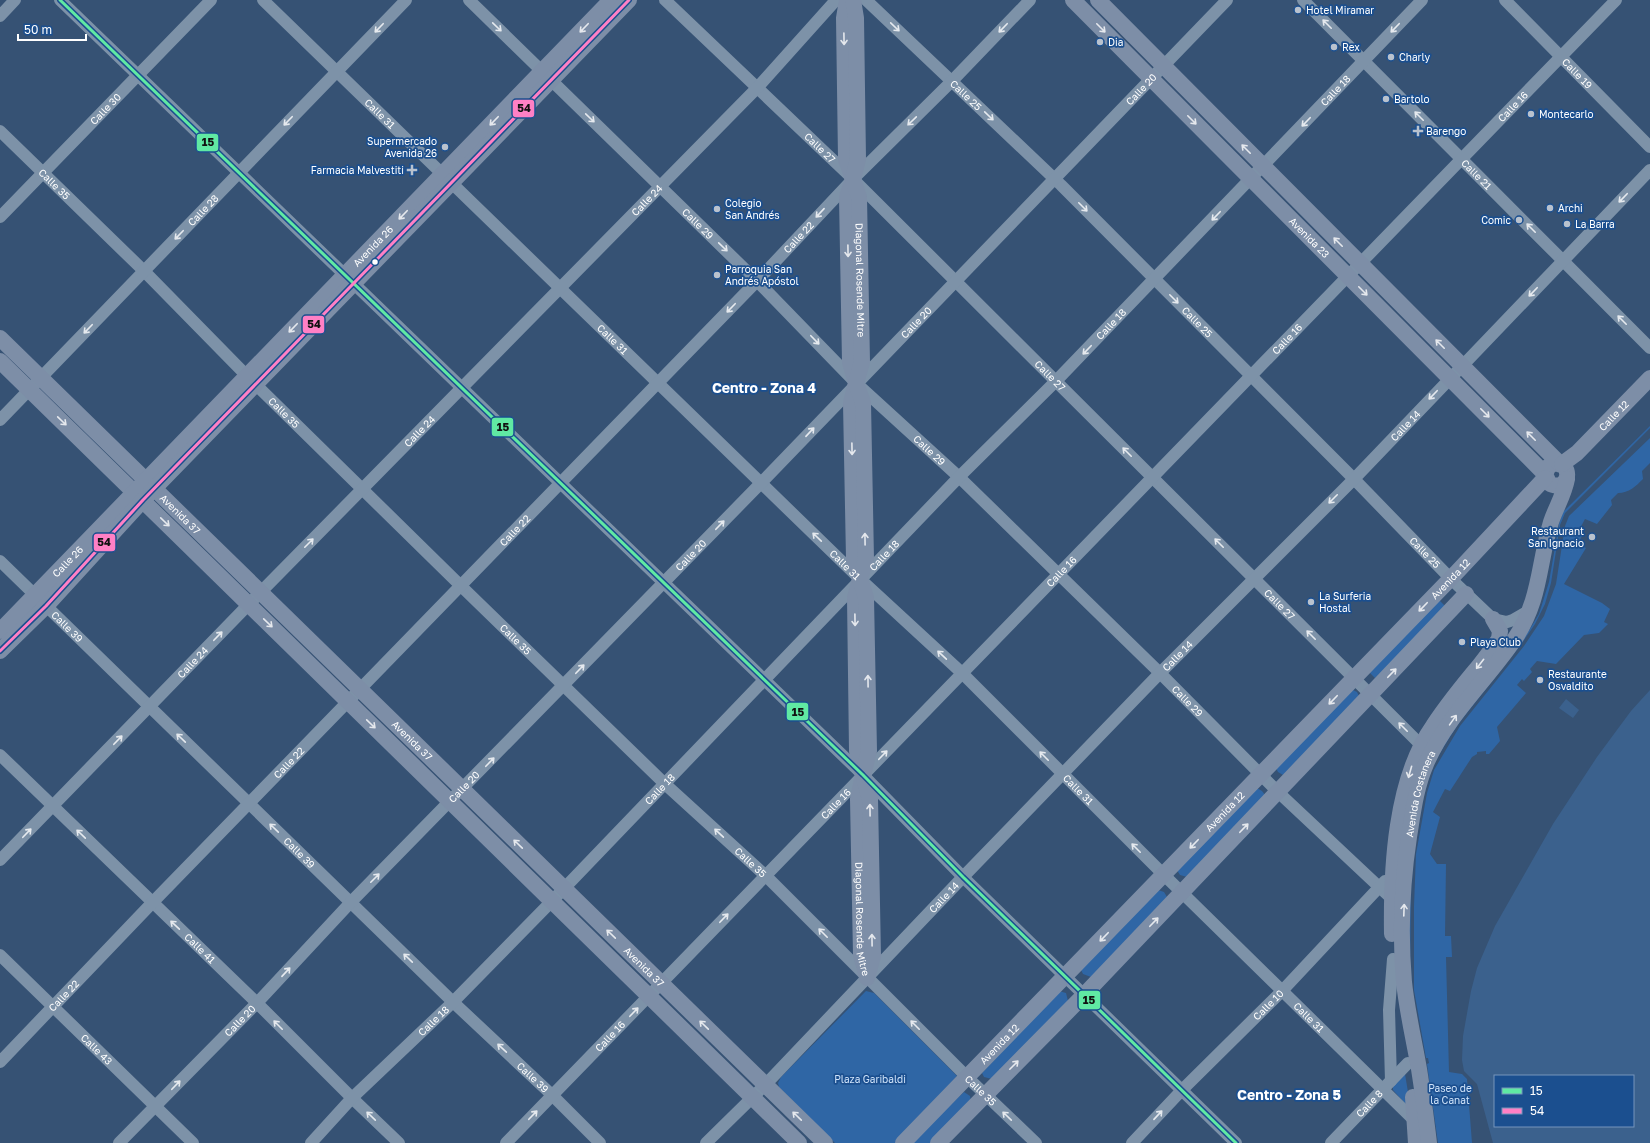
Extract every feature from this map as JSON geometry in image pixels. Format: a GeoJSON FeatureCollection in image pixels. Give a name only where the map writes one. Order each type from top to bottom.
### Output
{"type":"FeatureCollection","features":[{"type":"Feature","properties":{"kind":"main road","name":"Avenida 26"},"geometry":{"type":"LineString","coordinates":[[546,76],[611,0]]}},
{"type":"Feature","properties":{"kind":"main road","name":"Avenida 26"},"geometry":{"type":"LineString","coordinates":[[144,490],[546,76],[629,0]]}},
{"type":"Feature","properties":{"kind":"main road"},"geometry":{"type":"LineString","coordinates":[[847,0],[844,18],[846,159],[853,179]]}},
{"type":"Feature","properties":{"kind":"main road","name":"Diagonal Rosende Mitre"},"geometry":{"type":"LineString","coordinates":[[853,0],[856,18],[858,159],[847,197],[850,362],[856,383],[851,403],[854,558],[860,579],[855,598],[855,613],[857,751],[863,775],[858,800],[861,955],[867,978]]}},
{"type":"Feature","properties":{"kind":"main road","name":"Avenida 23"},"geometry":{"type":"LineString","coordinates":[[1073,0],[1450,378],[1545,476]]}},
{"type":"Feature","properties":{"kind":"main road","name":"Avenida 23"},"geometry":{"type":"LineString","coordinates":[[1098,0],[1564,470]]}},
{"type":"Feature","properties":{"kind":"main road","name":"Avenida 37"},"geometry":{"type":"LineString","coordinates":[[0,338],[41,378],[249,604],[799,1143]]}},
{"type":"Feature","properties":{"kind":"main road","name":"Avenida 37"},"geometry":{"type":"LineString","coordinates":[[0,361],[30,390],[260,593],[825,1143]]}},
{"type":"Feature","properties":{"kind":"main road","name":"Calle 12"},"geometry":{"type":"LineString","coordinates":[[1564,470],[1577,453],[1650,378]]}},
{"type":"Feature","properties":{"kind":"main road"},"geometry":{"type":"LineString","coordinates":[[1545,476],[1549,483],[1555,486],[1562,484],[1564,470]]}},
{"type":"Feature","properties":{"kind":"main road","name":"Avenida Costanera"},"geometry":{"type":"LineString","coordinates":[[1416,1143],[1421,1124],[1404,980],[1403,921],[1399,872],[1405,794],[1410,771],[1425,750],[1455,716],[1513,641],[1531,609],[1550,526],[1564,491],[1564,470]]}},
{"type":"Feature","properties":{"kind":"main road","name":"Avenida 12"},"geometry":{"type":"LineString","coordinates":[[903,1143],[1066,977],[1451,579],[1545,476]]}},
{"type":"Feature","properties":{"kind":"main road","name":"Calle 26"},"geometry":{"type":"LineString","coordinates":[[0,651],[40,601],[144,490]]}},
{"type":"Feature","properties":{"kind":"main road"},"geometry":{"type":"LineString","coordinates":[[938,1143],[1084,995],[1466,594]]}},
{"type":"Feature","properties":{"kind":"main road","name":"Calle 26"},"geometry":{"type":"LineString","coordinates":[[0,631],[40,601]]}},
{"type":"Feature","properties":{"kind":"main road","name":"Avenida Costanera"},"geometry":{"type":"LineString","coordinates":[[1425,750],[1441,714],[1496,643],[1500,635],[1500,631],[1493,619]]}},
{"type":"Feature","properties":{"kind":"main road","name":"Avenida Costanera"},"geometry":{"type":"LineString","coordinates":[[1399,872],[1392,899],[1393,959],[1398,1012],[1414,1102],[1429,1143]]}},
{"type":"Feature","properties":{"kind":"street"},"geometry":{"type":"LineString","coordinates":[[0,16],[15,0]]}},
{"type":"Feature","properties":{"kind":"street"},"geometry":{"type":"LineString","coordinates":[[60,0],[863,775],[962,876],[1236,1143]]}},
{"type":"Feature","properties":{"kind":"street","name":"Calle 30"},"geometry":{"type":"LineString","coordinates":[[0,217],[211,0]]}},
{"type":"Feature","properties":{"kind":"street","name":"Calle 31"},"geometry":{"type":"LineString","coordinates":[[263,0],[860,579],[962,673],[1282,991],[1387,1085],[1421,1124]]}},
{"type":"Feature","properties":{"kind":"street","name":"Calle 28"},"geometry":{"type":"LineString","coordinates":[[0,420],[406,0]]}},
{"type":"Feature","properties":{"kind":"street","name":"Calle 29"},"geometry":{"type":"LineString","coordinates":[[469,0],[757,281],[856,383],[959,476],[1160,673],[1278,792],[1380,886],[1392,899]]}},
{"type":"Feature","properties":{"kind":"street","name":"Calle 27"},"geometry":{"type":"LineString","coordinates":[[665,0],[853,179],[1255,578],[1425,750]]}},
{"type":"Feature","properties":{"kind":"street","name":"Calle 24"},"geometry":{"type":"LineString","coordinates":[[0,860],[249,604],[757,88],[836,0]]}},
{"type":"Feature","properties":{"kind":"street","name":"Calle 25"},"geometry":{"type":"LineString","coordinates":[[866,0],[1055,180],[1354,478],[1451,579],[1493,619]]}},
{"type":"Feature","properties":{"kind":"street","name":"Calle 22"},"geometry":{"type":"LineString","coordinates":[[0,1062],[152,903],[757,281],[853,179],[952,81],[1030,0]]}},
{"type":"Feature","properties":{"kind":"street","name":"Calle 20"},"geometry":{"type":"LineString","coordinates":[[119,1143],[257,1003],[351,902],[451,802],[856,383],[1055,180],[1227,0]]}},
{"type":"Feature","properties":{"kind":"street","name":"Calle 21"},"geometry":{"type":"LineString","coordinates":[[1303,0],[1650,348]]}},
{"type":"Feature","properties":{"kind":"street","name":"Calle 18"},"geometry":{"type":"LineString","coordinates":[[311,1143],[352,1098],[453,1002],[564,889],[959,476],[1056,381],[1422,0]]}},
{"type":"Feature","properties":{"kind":"street","name":"Calle 19"},"geometry":{"type":"LineString","coordinates":[[1505,0],[1650,147]]}},
{"type":"Feature","properties":{"kind":"street","name":"Calle 16"},"geometry":{"type":"LineString","coordinates":[[506,1143],[1616,0]]}},
{"type":"Feature","properties":{"kind":"street","name":"Calle 35"},"geometry":{"type":"LineString","coordinates":[[0,131],[144,271],[251,380],[461,586],[565,685],[665,784],[766,876],[985,1095],[1036,1143]]}},
{"type":"Feature","properties":{"kind":"street","name":"Calle 14"},"geometry":{"type":"LineString","coordinates":[[706,1143],[753,1098],[962,876],[1160,673],[1354,478],[1650,170]]}},
{"type":"Feature","properties":{"kind":"street","name":"Calle 39"},"geometry":{"type":"LineString","coordinates":[[0,561],[600,1143]]}},
{"type":"Feature","properties":{"kind":"street"},"geometry":{"type":"LineString","coordinates":[[1493,619],[1507,622],[1531,609]]}},
{"type":"Feature","properties":{"kind":"street","name":"Calle 41"},"geometry":{"type":"LineString","coordinates":[[0,756],[257,1003],[399,1143]]}},
{"type":"Feature","properties":{"kind":"street","name":"Calle 10"},"geometry":{"type":"LineString","coordinates":[[1132,1143],[1182,1090],[1282,991],[1380,886],[1399,872]]}},
{"type":"Feature","properties":{"kind":"street","name":"Calle 43"},"geometry":{"type":"LineString","coordinates":[[0,955],[193,1143]]}},
{"type":"Feature","properties":{"kind":"street"},"geometry":{"type":"LineString","coordinates":[[1387,1085],[1389,1010],[1393,959]]}},
{"type":"Feature","properties":{"kind":"street","name":"Calle 8"},"geometry":{"type":"LineString","coordinates":[[1331,1143],[1408,1063]]}},
{"type":"Feature","properties":{"kind":"green space"},"geometry":{"type":"Polygon","coordinates":[[[1650,426],[1650,428],[1565,513],[1560,525],[1551,583],[1545,604],[1535,624],[1522,643],[1458,724],[1436,759],[1427,781],[1420,807],[1411,873],[1410,979],[1434,1143],[1432,1143],[1408,979],[1410,860],[1418,807],[1430,768],[1441,746],[1468,706],[1528,632],[1539,614],[1549,582],[1559,524],[1563,512],[1650,426]]]}},
{"type":"Feature","properties":{"kind":"green space","name":"Paseo de la Canat"},"geometry":{"type":"Polygon","coordinates":[[[1650,438],[1650,463],[1642,471],[1643,479],[1635,487],[1622,493],[1618,493],[1611,500],[1612,505],[1597,524],[1585,519],[1577,534],[1582,536],[1578,544],[1586,548],[1564,584],[1602,603],[1610,609],[1604,622],[1608,624],[1599,633],[1584,635],[1556,664],[1537,661],[1530,669],[1532,672],[1524,681],[1522,679],[1517,685],[1526,693],[1497,727],[1500,741],[1489,754],[1486,754],[1486,751],[1477,752],[1477,754],[1472,757],[1450,791],[1445,789],[1433,812],[1440,817],[1430,854],[1437,864],[1446,864],[1445,936],[1451,936],[1452,957],[1446,957],[1449,1072],[1462,1074],[1467,1079],[1472,1143],[1438,1143],[1427,1064],[1429,1063],[1428,1058],[1426,1058],[1414,990],[1414,906],[1416,854],[1427,793],[1434,770],[1460,726],[1524,646],[1544,616],[1556,584],[1565,526],[1569,516],[1650,438]]]}},
{"type":"Feature","properties":{"kind":"green space"},"geometry":{"type":"Polygon","coordinates":[[[1437,598],[1448,609],[1375,678],[1369,672],[1437,598]]]}},
{"type":"Feature","properties":{"kind":"green space"},"geometry":{"type":"Polygon","coordinates":[[[1353,690],[1357,692],[1359,696],[1283,775],[1278,772],[1276,768],[1353,690]]]}},
{"type":"Feature","properties":{"kind":"green space"},"geometry":{"type":"Polygon","coordinates":[[[1257,788],[1265,795],[1187,877],[1180,875],[1177,870],[1257,788]]]}},
{"type":"Feature","properties":{"kind":"green space"},"geometry":{"type":"Polygon","coordinates":[[[1158,890],[1164,892],[1167,897],[1091,977],[1083,974],[1081,970],[1158,890]]]}},
{"type":"Feature","properties":{"kind":"green space","name":"Plaza Garibaldi"},"geometry":{"type":"Polygon","coordinates":[[[866,991],[874,993],[957,1076],[898,1143],[835,1143],[779,1087],[778,1083],[781,1077],[866,991]]]}},
{"type":"Feature","properties":{"kind":"green space"},"geometry":{"type":"Polygon","coordinates":[[[1059,991],[1066,993],[1068,1001],[992,1079],[984,1077],[982,1073],[1059,991]]]}},
{"type":"Feature","properties":{"kind":"green space"},"geometry":{"type":"Polygon","coordinates":[[[1405,1074],[1411,1110],[1393,1090],[1393,1086],[1405,1074]]]}},
{"type":"Feature","properties":{"kind":"green space"},"geometry":{"type":"Polygon","coordinates":[[[964,1092],[970,1096],[971,1102],[933,1143],[910,1143],[964,1092]]]}},
{"type":"Feature","properties":{"kind":"shaded area"},"geometry":{"type":"Polygon","coordinates":[[[1650,690],[1650,1143],[1493,1143],[1477,1084],[1464,1071],[1462,1060],[1463,1036],[1471,991],[1477,968],[1495,926],[1553,824],[1597,757],[1631,711],[1650,690]]]}},
{"type":"Feature","properties":{"kind":"shaded area"},"geometry":{"type":"Polygon","coordinates":[[[1566,699],[1579,710],[1573,718],[1559,708],[1566,699]]]}},
{"type":"Feature","properties":{"kind":"transit line","name":"15"},"geometry":{"type":"LineString","coordinates":[[60,0],[863,775],[963,877],[1236,1143]]}},
{"type":"Feature","properties":{"kind":"transit line","name":"54"},"geometry":{"type":"LineString","coordinates":[[0,651],[46,606],[143,500],[629,0]]}},
{"type":"Feature","properties":{"kind":"place","name":"Hotel Miramar"},"geometry":{"type":"Point","coordinates":[1298,10]}},
{"type":"Feature","properties":{"kind":"place","name":"Dia"},"geometry":{"type":"Point","coordinates":[1100,42]}},
{"type":"Feature","properties":{"kind":"place","name":"Rex"},"geometry":{"type":"Point","coordinates":[1334,47]}},
{"type":"Feature","properties":{"kind":"place","name":"Charly"},"geometry":{"type":"Point","coordinates":[1391,57]}},
{"type":"Feature","properties":{"kind":"place","name":"Bartolo"},"geometry":{"type":"Point","coordinates":[1386,99]}},
{"type":"Feature","properties":{"kind":"place","name":"Montecarlo"},"geometry":{"type":"Point","coordinates":[1531,114]}},
{"type":"Feature","properties":{"kind":"place","name":"Barengo"},"geometry":{"type":"Point","coordinates":[1418,131]}},
{"type":"Feature","properties":{"kind":"place","name":"Supermercado Avenida 26"},"geometry":{"type":"Point","coordinates":[445,147]}},
{"type":"Feature","properties":{"kind":"place","name":"Farmacia Malvestiti"},"geometry":{"type":"Point","coordinates":[412,170]}},
{"type":"Feature","properties":{"kind":"place","name":"Archi"},"geometry":{"type":"Point","coordinates":[1550,208]}},
{"type":"Feature","properties":{"kind":"place","name":"Colegio San Andrés"},"geometry":{"type":"Point","coordinates":[717,209]}},
{"type":"Feature","properties":{"kind":"place","name":"Comic"},"geometry":{"type":"Point","coordinates":[1519,220]}},
{"type":"Feature","properties":{"kind":"place","name":"La Barra"},"geometry":{"type":"Point","coordinates":[1567,224]}},
{"type":"Feature","properties":{"kind":"place","name":"Parroquia San Andrés Apóstol"},"geometry":{"type":"Point","coordinates":[717,275]}},
{"type":"Feature","properties":{"kind":"place","name":"Restaurant San Ignacio"},"geometry":{"type":"Point","coordinates":[1592,537]}},
{"type":"Feature","properties":{"kind":"place","name":"La Surferia Hostal"},"geometry":{"type":"Point","coordinates":[1311,602]}},
{"type":"Feature","properties":{"kind":"place","name":"Playa Club"},"geometry":{"type":"Point","coordinates":[1462,642]}},
{"type":"Feature","properties":{"kind":"place","name":"Restaurante Osvaldito"},"geometry":{"type":"Point","coordinates":[1540,680]}},
{"type":"Feature","properties":{"kind":"district","name":"Centro - Zona 4"},"geometry":{"type":"Point","coordinates":[764,387]}},
{"type":"Feature","properties":{"kind":"district","name":"Centro - Zona 5"},"geometry":{"type":"Point","coordinates":[1289,1094]}}]}
